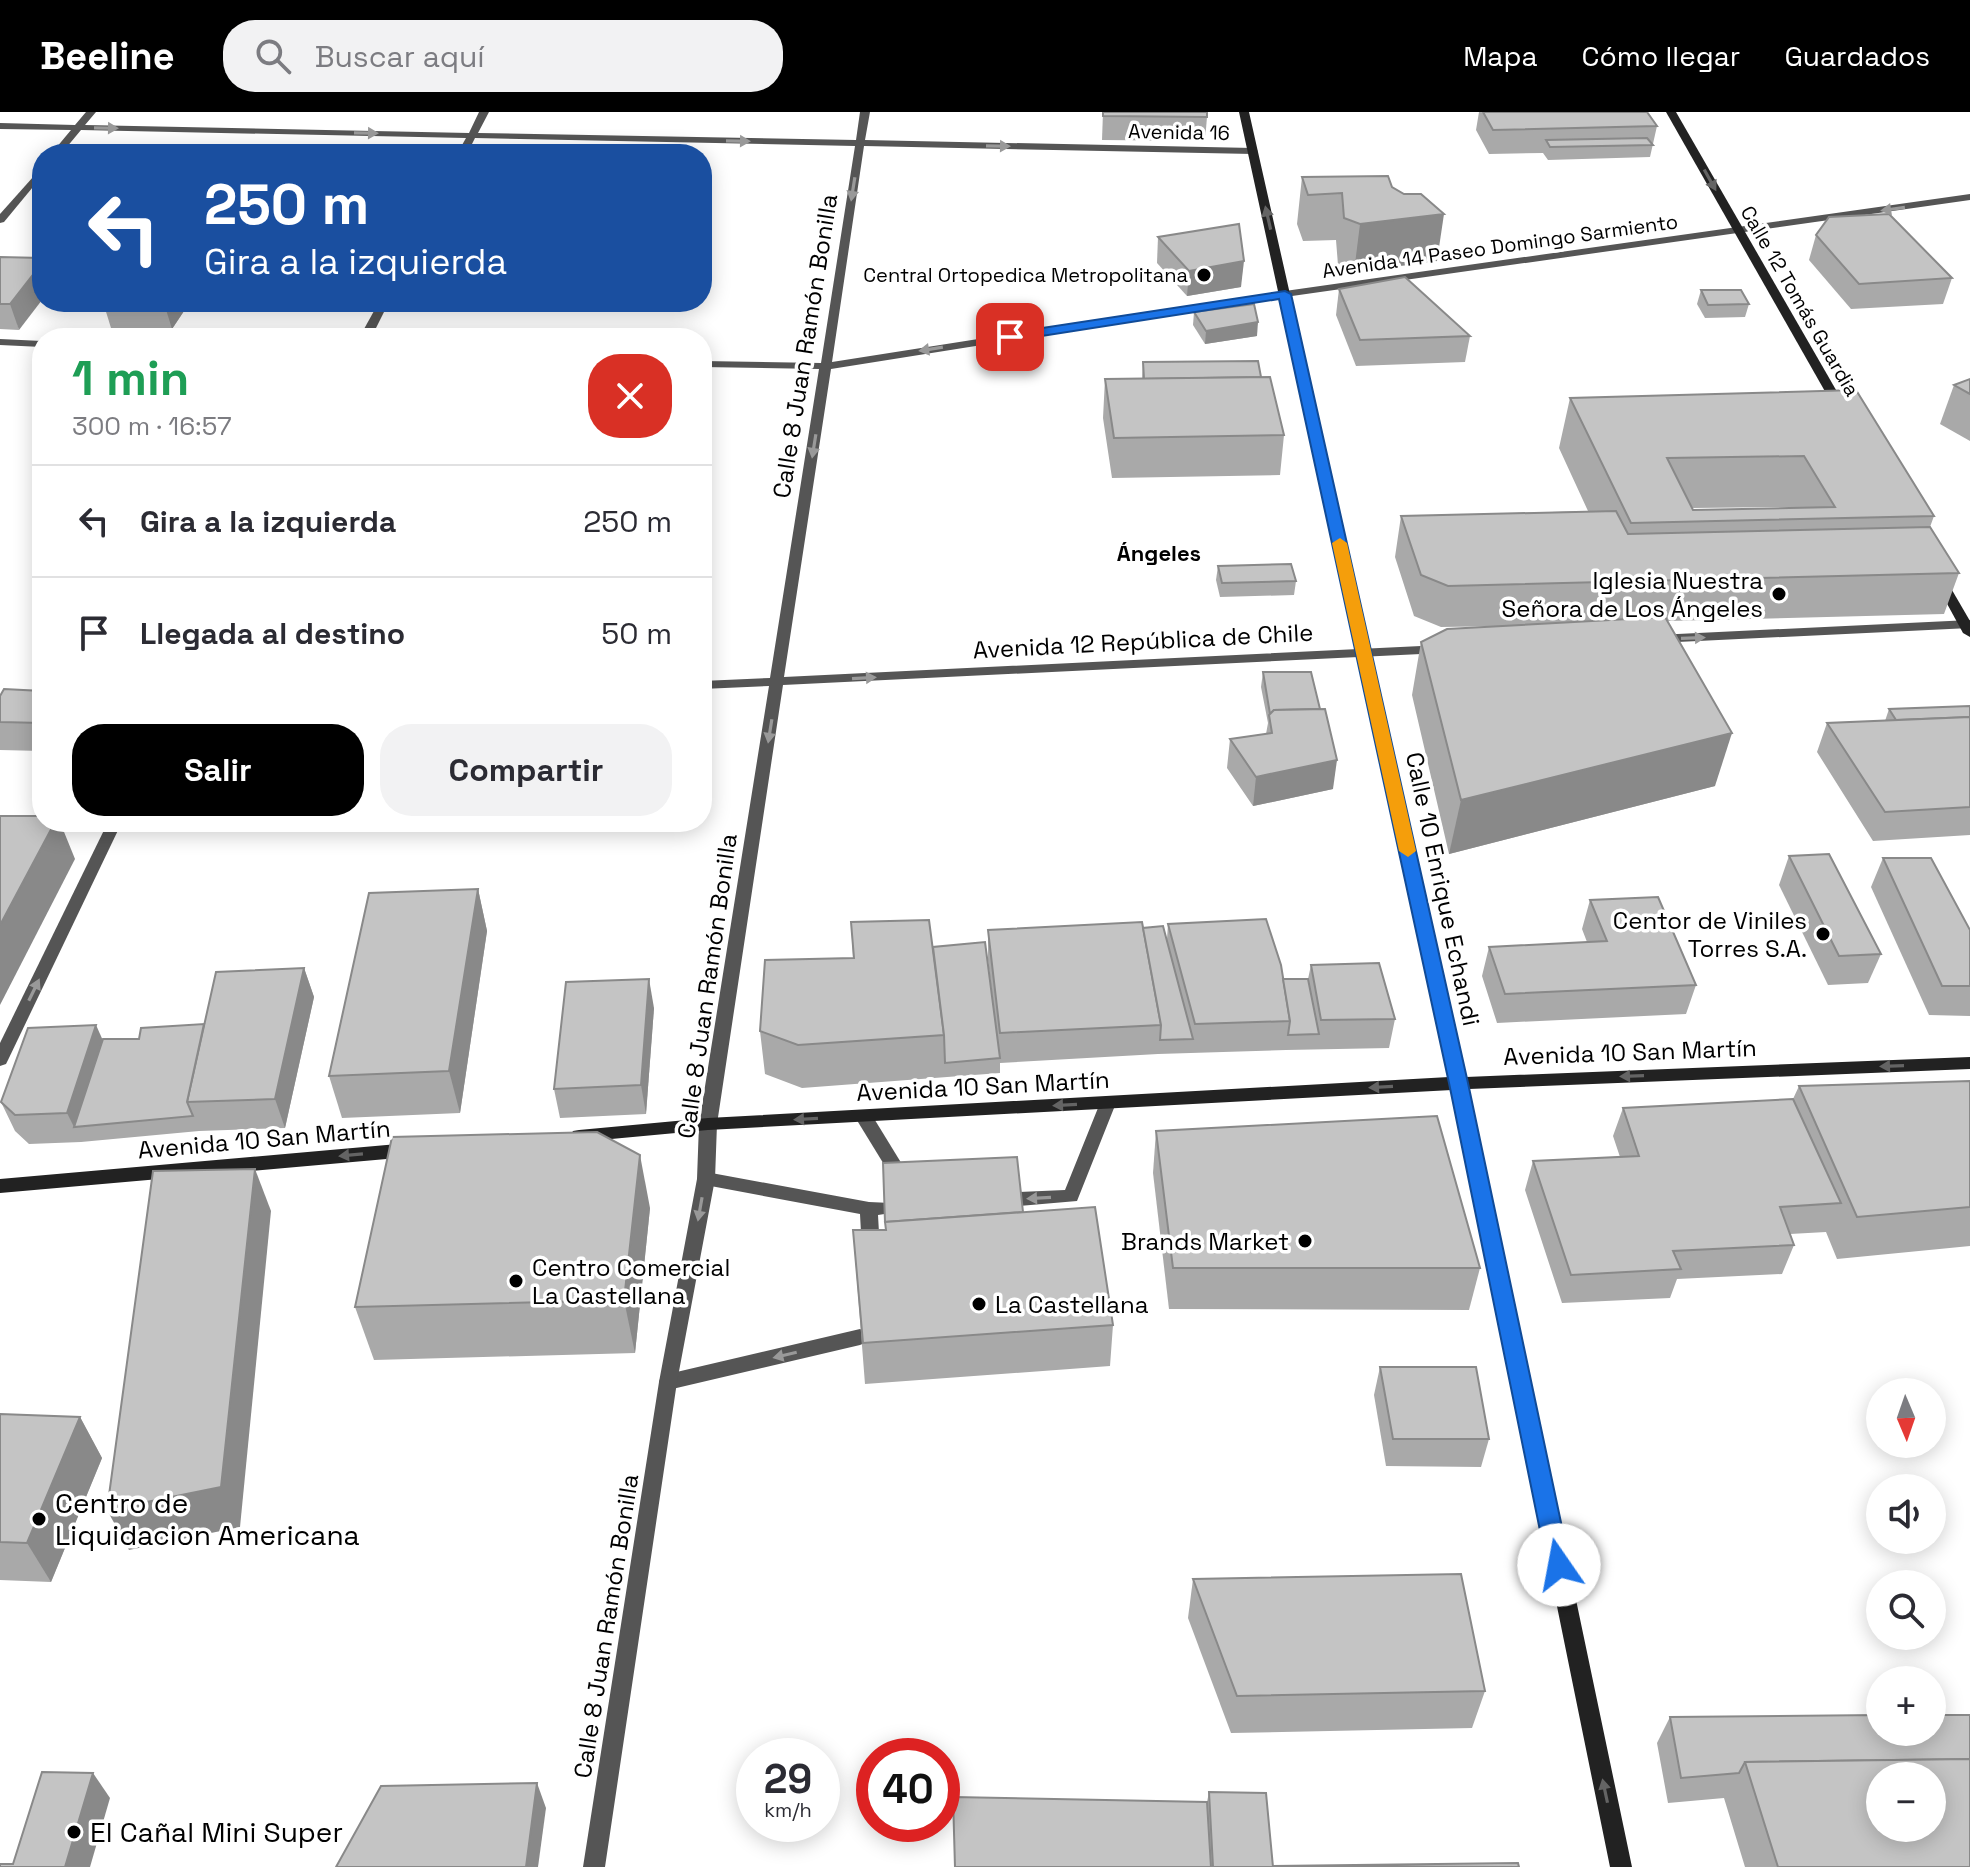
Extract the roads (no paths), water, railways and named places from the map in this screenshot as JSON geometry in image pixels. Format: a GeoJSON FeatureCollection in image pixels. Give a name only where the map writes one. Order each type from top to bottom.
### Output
{"type":"FeatureCollection","features":[{"type":"Feature","properties":{"kind":"street"},"geometry":{"type":"LineString","coordinates":[[64,144],[91,112]]}},
{"type":"Feature","properties":{"kind":"street"},"geometry":{"type":"LineString","coordinates":[[467,144],[484,112]]}},
{"type":"Feature","properties":{"kind":"street","name":"Calle 8 Juan Ramón Bonilla"},"geometry":{"type":"LineString","coordinates":[[594,1867],[668,1382],[706,1179],[708,1124],[865,112]]}},
{"type":"Feature","properties":{"kind":"street","name":"Calle 10 Enrique Echandi"},"geometry":{"type":"LineString","coordinates":[[1244,112],[1459,1083],[1621,1867]]}},
{"type":"Feature","properties":{"kind":"street","name":"Calle 12 Tomás Guardia"},"geometry":{"type":"LineString","coordinates":[[1671,112],[1849,422]]}},
{"type":"Feature","properties":{"kind":"street","name":"Avenida 16"},"geometry":{"type":"LineString","coordinates":[[0,126],[1253,151]]}},
{"type":"Feature","properties":{"kind":"street"},"geometry":{"type":"LineString","coordinates":[[0,220],[32,182]]}},
{"type":"Feature","properties":{"kind":"street","name":"Avenida 14 Paseo Domingo Sarmiento"},"geometry":{"type":"LineString","coordinates":[[712,364],[826,366],[1285,294],[1970,197]]}},
{"type":"Feature","properties":{"kind":"street"},"geometry":{"type":"LineString","coordinates":[[0,342],[32,344]]}},
{"type":"Feature","properties":{"kind":"street"},"geometry":{"type":"LineString","coordinates":[[1649,640],[1969,628],[1935,572]]}},
{"type":"Feature","properties":{"kind":"street","name":"Avenida 12 República de Chile"},"geometry":{"type":"LineString","coordinates":[[712,685],[1459,648]]}},
{"type":"Feature","properties":{"kind":"street"},"geometry":{"type":"LineString","coordinates":[[0,1060],[110,832]]}},
{"type":"Feature","properties":{"kind":"street","name":"Avenida 10 San Martín"},"geometry":{"type":"LineString","coordinates":[[566,1137],[708,1124],[1459,1083],[1970,1063]]}},
{"type":"Feature","properties":{"kind":"street"},"geometry":{"type":"LineString","coordinates":[[1019,1199],[1071,1196],[1108,1103]]}},
{"type":"Feature","properties":{"kind":"street"},"geometry":{"type":"LineString","coordinates":[[864,1117],[909,1190]]}},
{"type":"Feature","properties":{"kind":"street","name":"Avenida 10 San Martín"},"geometry":{"type":"LineString","coordinates":[[0,1186],[425,1149]]}},
{"type":"Feature","properties":{"kind":"street"},"geometry":{"type":"LineString","coordinates":[[706,1179],[877,1209],[872,1271]]}},
{"type":"Feature","properties":{"kind":"street"},"geometry":{"type":"LineString","coordinates":[[668,1382],[860,1337]]}},
{"type":"Feature","properties":{"kind":"place","name":"Central Ortopedica Metropolitana"},"geometry":{"type":"Point","coordinates":[1204,275]}},
{"type":"Feature","properties":{"kind":"place","name":"Iglesia Nuestra Señora de Los Ángeles"},"geometry":{"type":"Point","coordinates":[1779,594]}},
{"type":"Feature","properties":{"kind":"place","name":"Centor de Viniles Torres S.A."},"geometry":{"type":"Point","coordinates":[1823,934]}},
{"type":"Feature","properties":{"kind":"place","name":"Brands Market"},"geometry":{"type":"Point","coordinates":[1305,1241]}},
{"type":"Feature","properties":{"kind":"place","name":"Centro Comercial La Castellana"},"geometry":{"type":"Point","coordinates":[516,1281]}},
{"type":"Feature","properties":{"kind":"place","name":"La Castellana"},"geometry":{"type":"Point","coordinates":[979,1304]}},
{"type":"Feature","properties":{"kind":"place","name":"Centro de Liquidacion Americana"},"geometry":{"type":"Point","coordinates":[39,1519]}},
{"type":"Feature","properties":{"kind":"place","name":"El Cañal Mini Super"},"geometry":{"type":"Point","coordinates":[74,1832]}},
{"type":"Feature","properties":{"kind":"district","name":"Ángeles"},"geometry":{"type":"Point","coordinates":[1159,553]}}]}
